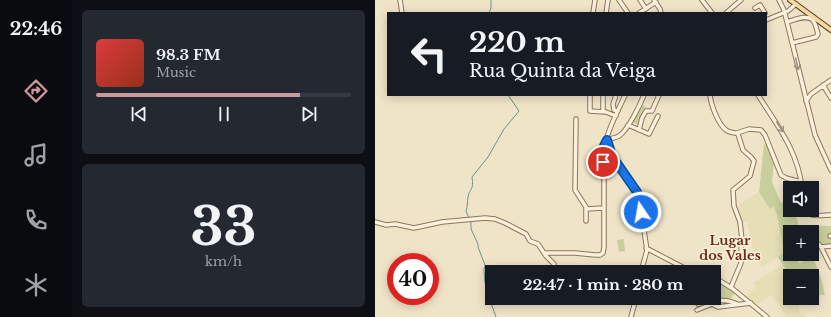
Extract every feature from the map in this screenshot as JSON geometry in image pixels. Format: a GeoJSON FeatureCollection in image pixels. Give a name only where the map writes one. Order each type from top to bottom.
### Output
{"type":"FeatureCollection","features":[{"type":"Feature","properties":{"kind":"main road"},"geometry":{"type":"LineString","coordinates":[[790,0],[831,30]]}},
{"type":"Feature","properties":{"kind":"street"},"geometry":{"type":"LineString","coordinates":[[400,0],[402,12]]}},
{"type":"Feature","properties":{"kind":"street"},"geometry":{"type":"LineString","coordinates":[[593,12],[595,0]]}},
{"type":"Feature","properties":{"kind":"street"},"geometry":{"type":"LineString","coordinates":[[606,12],[608,0]]}},
{"type":"Feature","properties":{"kind":"street"},"geometry":{"type":"LineString","coordinates":[[640,0],[646,8]]}},
{"type":"Feature","properties":{"kind":"street"},"geometry":{"type":"LineString","coordinates":[[702,0],[711,12]]}},
{"type":"Feature","properties":{"kind":"street"},"geometry":{"type":"LineString","coordinates":[[726,12],[741,0]]}},
{"type":"Feature","properties":{"kind":"street"},"geometry":{"type":"LineString","coordinates":[[779,0],[785,13],[815,135],[831,170]]}},
{"type":"Feature","properties":{"kind":"street"},"geometry":{"type":"LineString","coordinates":[[622,1],[628,12]]}},
{"type":"Feature","properties":{"kind":"street"},"geometry":{"type":"LineString","coordinates":[[640,12],[655,1],[660,12]]}},
{"type":"Feature","properties":{"kind":"street"},"geometry":{"type":"LineString","coordinates":[[767,17],[785,13],[796,4]]}},
{"type":"Feature","properties":{"kind":"street"},"geometry":{"type":"LineString","coordinates":[[755,8],[760,5],[764,12]]}},
{"type":"Feature","properties":{"kind":"street"},"geometry":{"type":"LineString","coordinates":[[787,22],[805,17],[814,22],[818,34],[816,37],[792,43]]}},
{"type":"Feature","properties":{"kind":"street"},"geometry":{"type":"LineString","coordinates":[[806,101],[810,95],[831,80]]}},
{"type":"Feature","properties":{"kind":"street"},"geometry":{"type":"LineString","coordinates":[[823,85],[831,98]]}},
{"type":"Feature","properties":{"kind":"street"},"geometry":{"type":"LineString","coordinates":[[590,96],[590,111],[603,112],[616,116]]}},
{"type":"Feature","properties":{"kind":"street"},"geometry":{"type":"LineString","coordinates":[[603,96],[603,112]]}},
{"type":"Feature","properties":{"kind":"street"},"geometry":{"type":"LineString","coordinates":[[616,96],[613,107],[614,110],[618,111]]}},
{"type":"Feature","properties":{"kind":"street"},"geometry":{"type":"LineString","coordinates":[[544,253],[578,253],[595,256],[602,254],[604,247],[603,208],[606,144],[608,134],[625,96]]}},
{"type":"Feature","properties":{"kind":"street"},"geometry":{"type":"LineString","coordinates":[[606,144],[613,137],[620,136],[628,125],[643,96]]}},
{"type":"Feature","properties":{"kind":"street"},"geometry":{"type":"LineString","coordinates":[[639,130],[646,111],[652,111],[659,96]]}},
{"type":"Feature","properties":{"kind":"street"},"geometry":{"type":"LineString","coordinates":[[710,96],[715,111],[724,128],[729,132],[737,133],[749,129],[761,130],[765,135],[781,175],[797,181]]}},
{"type":"Feature","properties":{"kind":"street"},"geometry":{"type":"LineString","coordinates":[[759,96],[788,142],[801,181]]}},
{"type":"Feature","properties":{"kind":"street"},"geometry":{"type":"LineString","coordinates":[[628,125],[649,134],[658,116]]}},
{"type":"Feature","properties":{"kind":"street"},"geometry":{"type":"LineString","coordinates":[[576,118],[575,190],[586,209],[586,221]]}},
{"type":"Feature","properties":{"kind":"street"},"geometry":{"type":"LineString","coordinates":[[731,287],[741,264],[743,240],[734,206],[733,190],[750,176],[754,163],[752,158],[743,150],[737,133]]}},
{"type":"Feature","properties":{"kind":"street"},"geometry":{"type":"LineString","coordinates":[[608,134],[613,137]]}},
{"type":"Feature","properties":{"kind":"street"},"geometry":{"type":"LineString","coordinates":[[606,144],[612,156],[639,196],[646,248],[646,256],[643,265]]}},
{"type":"Feature","properties":{"kind":"street"},"geometry":{"type":"LineString","coordinates":[[586,209],[603,208]]}},
{"type":"Feature","properties":{"kind":"street"},"geometry":{"type":"LineString","coordinates":[[819,215],[831,215]]}},
{"type":"Feature","properties":{"kind":"street"},"geometry":{"type":"LineString","coordinates":[[375,222],[386,225],[395,224],[414,228],[442,222],[491,218],[505,223],[526,234],[530,241],[538,244],[553,264]]}},
{"type":"Feature","properties":{"kind":"street"},"geometry":{"type":"LineString","coordinates":[[831,246],[821,247],[831,267]]}},
{"type":"Feature","properties":{"kind":"street"},"geometry":{"type":"LineString","coordinates":[[646,248],[678,265]]}},
{"type":"Feature","properties":{"kind":"street"},"geometry":{"type":"LineString","coordinates":[[721,281],[731,287],[767,317]]}},
{"type":"Feature","properties":{"kind":"street"},"geometry":{"type":"LineString","coordinates":[[721,300],[730,300],[738,304]]}},
{"type":"Feature","properties":{"kind":"street"},"geometry":{"type":"LineString","coordinates":[[697,310],[711,304],[718,307],[751,303]]}},
{"type":"Feature","properties":{"kind":"street"},"geometry":{"type":"LineString","coordinates":[[631,317],[634,305]]}},
{"type":"Feature","properties":{"kind":"shaded area"},"geometry":{"type":"Polygon","coordinates":[[[759,192],[770,209],[774,207],[778,219],[783,254],[762,267],[754,257],[747,221],[741,223],[737,207],[745,200],[759,192]]]}},
{"type":"Feature","properties":{"kind":"shaded area"},"geometry":{"type":"Polygon","coordinates":[[[783,264],[786,269],[783,269],[783,305],[798,305],[800,314],[805,313],[805,317],[785,317],[781,307],[771,295],[755,305],[746,298],[756,286],[754,283],[783,264]]]}},
{"type":"Feature","properties":{"kind":"green space"},"geometry":{"type":"Polygon","coordinates":[[[642,105],[647,107],[644,109],[639,125],[632,122],[642,105]]]}},
{"type":"Feature","properties":{"kind":"green space"},"geometry":{"type":"Polygon","coordinates":[[[764,144],[767,146],[774,163],[772,182],[781,203],[783,202],[783,217],[796,217],[799,225],[783,225],[783,247],[778,219],[774,207],[770,209],[759,192],[764,144]]]}},
{"type":"Feature","properties":{"kind":"green space"},"geometry":{"type":"Polygon","coordinates":[[[819,226],[831,226],[831,245],[821,245],[819,243],[819,226]]]}},
{"type":"Feature","properties":{"kind":"green space"},"geometry":{"type":"Polygon","coordinates":[[[624,239],[625,251],[619,252],[617,240],[624,239]]]}},
{"type":"Feature","properties":{"kind":"green space"},"geometry":{"type":"Polygon","coordinates":[[[783,254],[783,261],[798,261],[799,263],[804,261],[815,261],[818,269],[786,269],[778,257],[783,254]]]}},
{"type":"Feature","properties":{"kind":"green space"},"geometry":{"type":"Polygon","coordinates":[[[819,273],[825,295],[819,295],[819,273]]]}},
{"type":"Feature","properties":{"kind":"green space"},"geometry":{"type":"Polygon","coordinates":[[[721,283],[735,292],[731,299],[721,299],[721,283]]]}},
{"type":"Feature","properties":{"kind":"waterway"},"geometry":{"type":"LineString","coordinates":[[489,12],[491,0]]}},
{"type":"Feature","properties":{"kind":"waterway"},"geometry":{"type":"LineString","coordinates":[[496,317],[487,292],[488,287],[485,283],[485,265],[471,229],[471,223],[466,211],[468,197],[472,187],[472,177],[488,157],[504,129],[519,111],[509,96]]}},
{"type":"Feature","properties":{"kind":"district","name":"Lugar dos Vales"},"geometry":{"type":"Point","coordinates":[730,248]}},
{"type":"Feature","properties":{"kind":"route"},"geometry":{"type":"LineString","coordinates":[[603,162],[604,146],[607,140],[612,156],[637,192],[641,212]]}}]}
